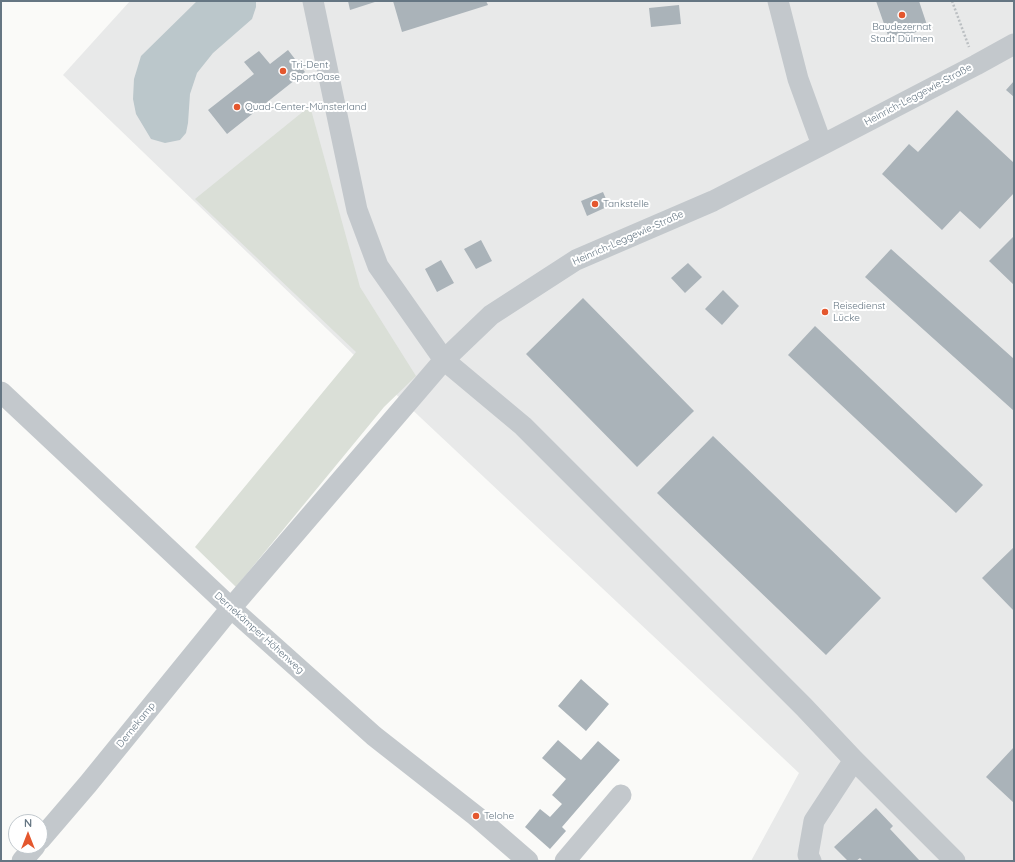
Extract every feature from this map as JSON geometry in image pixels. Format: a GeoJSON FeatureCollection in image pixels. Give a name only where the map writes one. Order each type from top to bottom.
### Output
{"type":"FeatureCollection","features":[{"type":"Feature","properties":{"kind":"street"},"geometry":{"type":"LineString","coordinates":[[312,1],[357,210],[378,266],[444,360],[523,426],[804,707],[854,760],[955,861]]}},
{"type":"Feature","properties":{"kind":"street"},"geometry":{"type":"LineString","coordinates":[[778,1],[798,79],[822,145]]}},
{"type":"Feature","properties":{"kind":"street","name":"Heinrich-Leggewie-Straße"},"geometry":{"type":"LineString","coordinates":[[402,409],[444,360],[491,315],[576,260],[713,200],[822,145],[1014,44]]}},
{"type":"Feature","properties":{"kind":"street","name":"Dernekämper Höhenweg"},"geometry":{"type":"LineString","coordinates":[[1,392],[231,608],[374,736],[476,816],[528,861]]}},
{"type":"Feature","properties":{"kind":"street","name":"Dernekamp"},"geometry":{"type":"LineString","coordinates":[[48,831],[88,784],[231,608],[402,409]]}},
{"type":"Feature","properties":{"kind":"street"},"geometry":{"type":"LineString","coordinates":[[811,861],[808,855],[814,821],[854,760]]}},
{"type":"Feature","properties":{"kind":"street"},"geometry":{"type":"LineString","coordinates":[[565,861],[621,795]]}},
{"type":"Feature","properties":{"kind":"path"},"geometry":{"type":"LineString","coordinates":[[952,1],[976,65]]}},
{"type":"Feature","properties":{"kind":"shaded area"},"geometry":{"type":"Polygon","coordinates":[[[130,1],[1014,1],[1014,861],[751,861],[799,773],[355,356],[63,75],[130,1]]]}},
{"type":"Feature","properties":{"kind":"shaded area"},"geometry":{"type":"Polygon","coordinates":[[[197,1],[256,1],[256,7],[252,19],[213,53],[197,73],[190,94],[186,133],[180,140],[165,143],[151,139],[136,114],[133,99],[134,79],[141,56],[197,1]]]}},
{"type":"Feature","properties":{"kind":"shaded area"},"geometry":{"type":"Polygon","coordinates":[[[310,106],[360,287],[416,376],[384,407],[236,587],[195,547],[356,352],[195,199],[310,106]]]}},
{"type":"Feature","properties":{"kind":"building"},"geometry":{"type":"Polygon","coordinates":[[[348,1],[378,1],[350,10],[348,1]]]}},
{"type":"Feature","properties":{"kind":"building"},"geometry":{"type":"Polygon","coordinates":[[[393,1],[486,1],[488,5],[402,32],[393,1]]]}},
{"type":"Feature","properties":{"kind":"building","name":"Baudezernat Stadt Dülmen"},"geometry":{"type":"Polygon","coordinates":[[[876,1],[919,1],[928,28],[890,41],[876,1]]]}},
{"type":"Feature","properties":{"kind":"building"},"geometry":{"type":"Polygon","coordinates":[[[679,5],[681,24],[651,27],[649,8],[679,5]]]}},
{"type":"Feature","properties":{"kind":"building"},"geometry":{"type":"Polygon","coordinates":[[[288,50],[305,72],[227,134],[208,110],[254,74],[244,62],[259,51],[270,64],[288,50]]]}},
{"type":"Feature","properties":{"kind":"building"},"geometry":{"type":"Polygon","coordinates":[[[1014,81],[1014,97],[1006,90],[1014,81]]]}},
{"type":"Feature","properties":{"kind":"building"},"geometry":{"type":"Polygon","coordinates":[[[957,110],[1014,163],[1014,193],[980,229],[960,211],[942,230],[882,174],[909,144],[918,152],[957,110]]]}},
{"type":"Feature","properties":{"kind":"building","name":"Tankstelle"},"geometry":{"type":"Polygon","coordinates":[[[603,192],[609,206],[587,216],[581,201],[603,192]]]}},
{"type":"Feature","properties":{"kind":"building"},"geometry":{"type":"Polygon","coordinates":[[[1014,236],[1014,285],[989,261],[1014,236]]]}},
{"type":"Feature","properties":{"kind":"building"},"geometry":{"type":"Polygon","coordinates":[[[481,240],[492,261],[476,269],[464,249],[481,240]]]}},
{"type":"Feature","properties":{"kind":"building"},"geometry":{"type":"Polygon","coordinates":[[[891,249],[1014,359],[1014,411],[865,277],[891,249]]]}},
{"type":"Feature","properties":{"kind":"building"},"geometry":{"type":"Polygon","coordinates":[[[441,260],[454,283],[437,292],[425,269],[441,260]]]}},
{"type":"Feature","properties":{"kind":"building"},"geometry":{"type":"Polygon","coordinates":[[[688,263],[702,277],[685,293],[671,278],[688,263]]]}},
{"type":"Feature","properties":{"kind":"building"},"geometry":{"type":"Polygon","coordinates":[[[723,290],[739,306],[722,325],[705,309],[723,290]]]}},
{"type":"Feature","properties":{"kind":"building"},"geometry":{"type":"Polygon","coordinates":[[[583,298],[694,411],[637,467],[526,354],[583,298]]]}},
{"type":"Feature","properties":{"kind":"building"},"geometry":{"type":"Polygon","coordinates":[[[815,326],[983,485],[956,513],[788,355],[815,326]]]}},
{"type":"Feature","properties":{"kind":"building"},"geometry":{"type":"Polygon","coordinates":[[[713,436],[881,598],[826,655],[657,493],[713,436]]]}},
{"type":"Feature","properties":{"kind":"building"},"geometry":{"type":"Polygon","coordinates":[[[1014,547],[1014,611],[982,578],[1014,547]]]}},
{"type":"Feature","properties":{"kind":"building"},"geometry":{"type":"Polygon","coordinates":[[[581,679],[609,704],[586,731],[558,706],[581,679]]]}},
{"type":"Feature","properties":{"kind":"building"},"geometry":{"type":"Polygon","coordinates":[[[558,740],[581,760],[598,741],[620,760],[562,827],[566,831],[550,849],[525,827],[540,809],[550,817],[562,804],[552,795],[566,779],[542,758],[558,740]]]}},
{"type":"Feature","properties":{"kind":"building"},"geometry":{"type":"Polygon","coordinates":[[[1014,747],[1014,803],[986,777],[1014,747]]]}},
{"type":"Feature","properties":{"kind":"building"},"geometry":{"type":"Polygon","coordinates":[[[876,808],[893,826],[890,829],[920,861],[863,861],[860,858],[856,861],[848,861],[834,847],[876,808]]]}},
{"type":"Feature","properties":{"kind":"place","name":"Baudezernat Stadt Dülmen"},"geometry":{"type":"Point","coordinates":[902,15]}},
{"type":"Feature","properties":{"kind":"place","name":"Tri-Dent SportOase"},"geometry":{"type":"Point","coordinates":[283,71]}},
{"type":"Feature","properties":{"kind":"place","name":"Quad-Center-Münsterland"},"geometry":{"type":"Point","coordinates":[237,107]}},
{"type":"Feature","properties":{"kind":"place","name":"Tankstelle"},"geometry":{"type":"Point","coordinates":[595,204]}},
{"type":"Feature","properties":{"kind":"place","name":"Reisedienst Lücke"},"geometry":{"type":"Point","coordinates":[825,312]}},
{"type":"Feature","properties":{"kind":"place","name":"Telohe"},"geometry":{"type":"Point","coordinates":[476,816]}}]}
